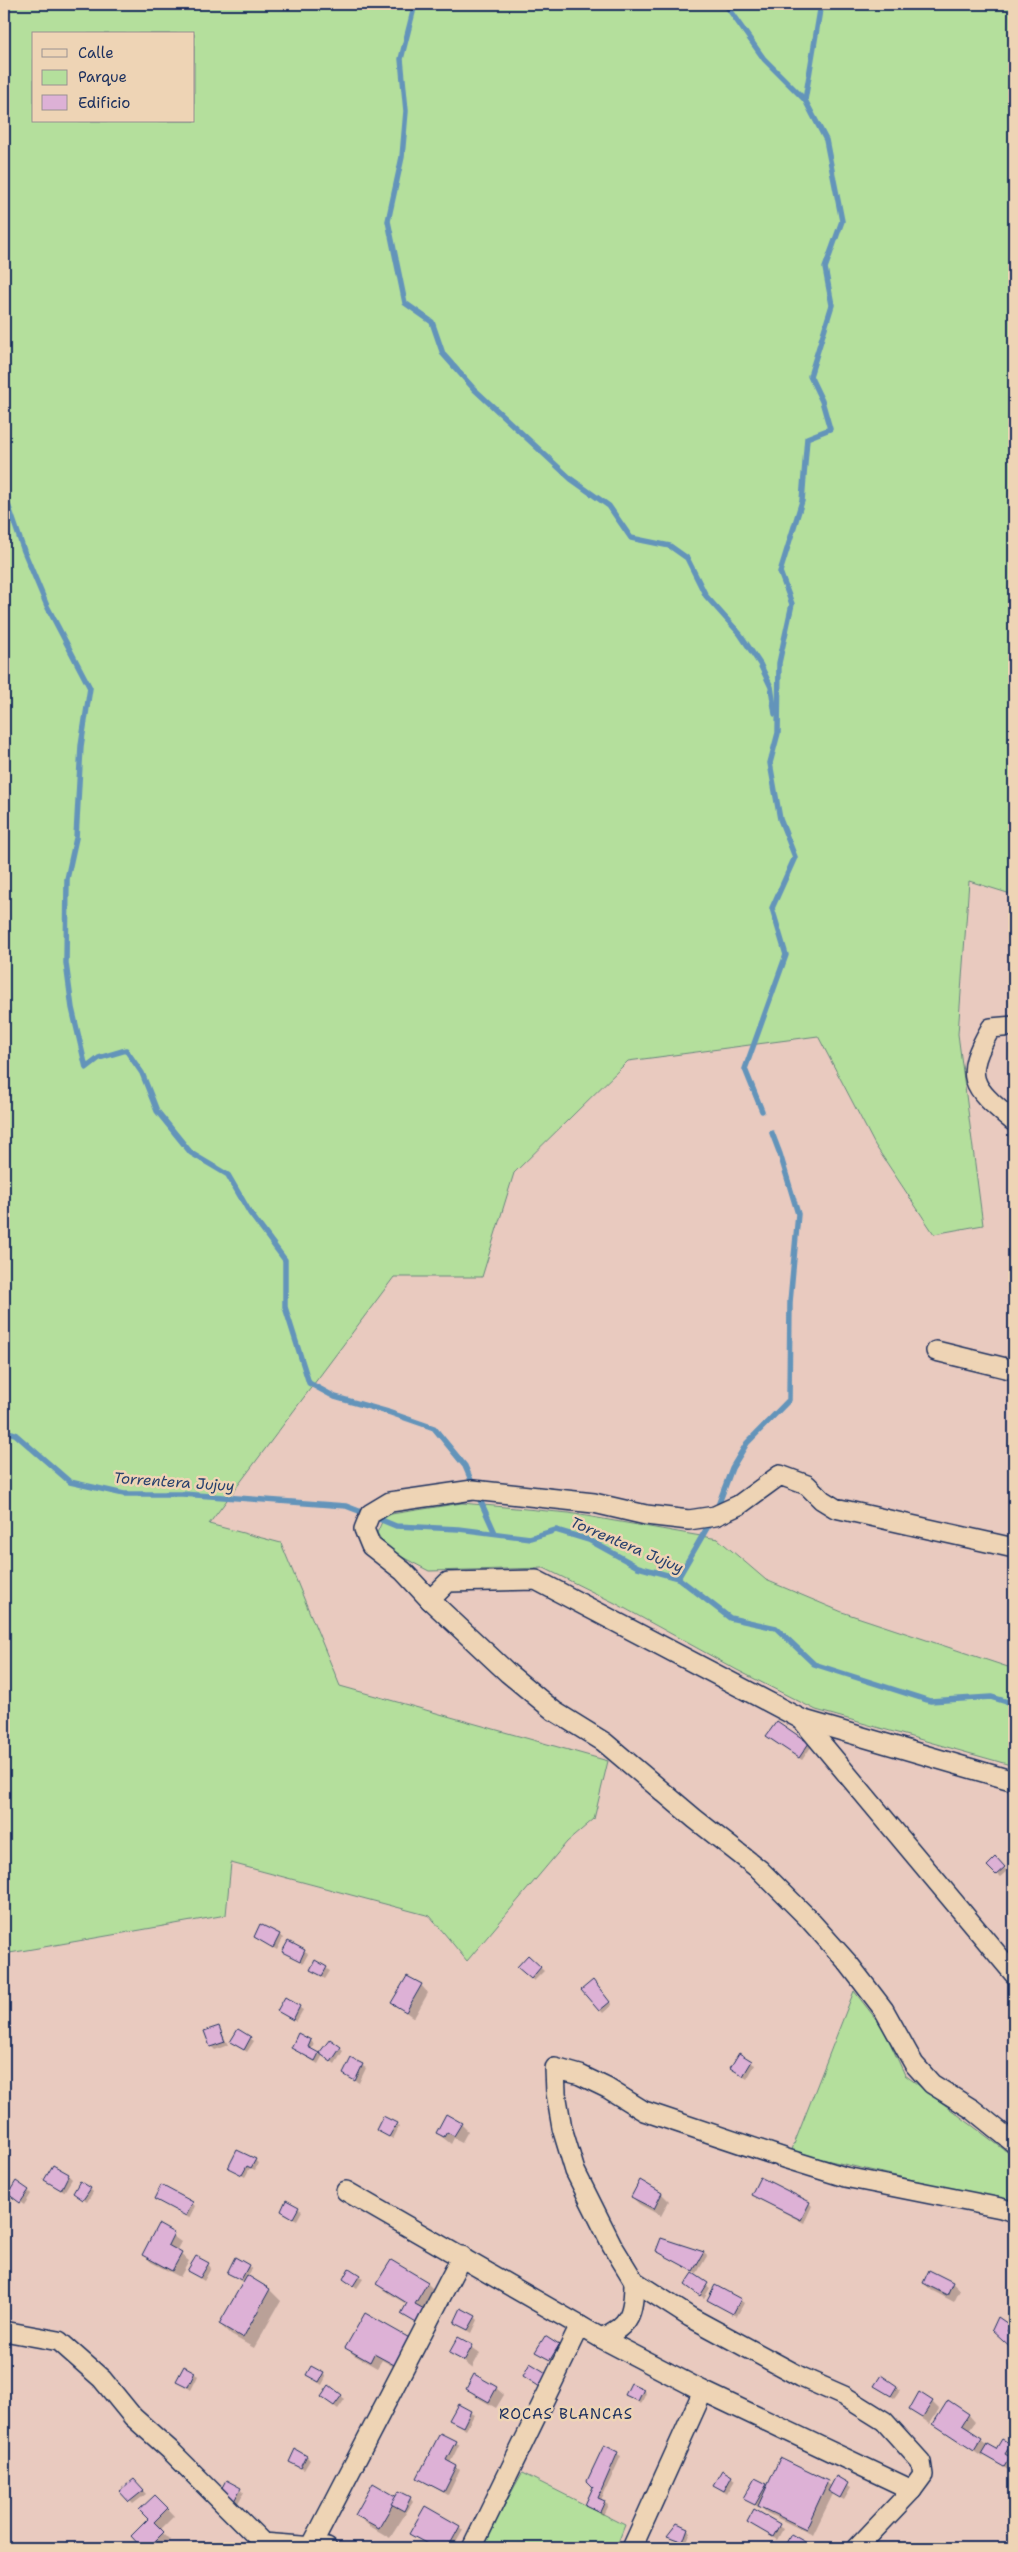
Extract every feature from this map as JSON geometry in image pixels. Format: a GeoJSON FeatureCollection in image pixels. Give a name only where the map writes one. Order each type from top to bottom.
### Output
{"type":"FeatureCollection","features":[{"type":"Feature","properties":{"kind":"street"},"geometry":{"type":"LineString","coordinates":[[1014,1026],[991,1028],[976,1053],[974,1078],[983,1095],[1014,1122]]}},
{"type":"Feature","properties":{"kind":"street"},"geometry":{"type":"LineString","coordinates":[[936,1351],[1014,1370]]}},
{"type":"Feature","properties":{"kind":"street"},"geometry":{"type":"LineString","coordinates":[[1014,1548],[835,1508],[807,1486],[780,1475],[739,1505],[715,1516],[689,1520],[646,1515],[594,1503],[473,1490],[390,1502],[370,1514],[364,1529],[371,1546],[403,1571],[430,1600],[508,1674],[554,1712],[604,1742],[695,1819],[760,1870],[807,1917],[848,1963],[884,2010],[914,2064],[932,2084],[972,2110],[1014,2143]]}},
{"type":"Feature","properties":{"kind":"street"},"geometry":{"type":"LineString","coordinates":[[430,1600],[448,1582],[536,1580],[801,1719],[1014,1781]]}},
{"type":"Feature","properties":{"kind":"street"},"geometry":{"type":"LineString","coordinates":[[801,1719],[1014,1974]]}},
{"type":"Feature","properties":{"kind":"street"},"geometry":{"type":"LineString","coordinates":[[856,2548],[912,2490],[923,2475],[921,2462],[884,2421],[844,2396],[801,2377],[690,2317],[634,2281],[612,2245],[575,2171],[562,2128],[556,2093],[555,2068],[580,2075],[607,2088],[644,2111],[795,2162],[845,2177],[1014,2212]]}},
{"type":"Feature","properties":{"kind":"street"},"geometry":{"type":"LineString","coordinates":[[346,2191],[602,2338],[703,2391],[912,2490]]}},
{"type":"Feature","properties":{"kind":"street"},"geometry":{"type":"LineString","coordinates":[[4,2331],[60,2341],[102,2379],[133,2417],[170,2450],[263,2546],[319,2548],[462,2256]]}},
{"type":"Feature","properties":{"kind":"street"},"geometry":{"type":"LineString","coordinates":[[602,2338],[617,2331],[627,2321],[634,2303],[634,2281]]}},
{"type":"Feature","properties":{"kind":"street"},"geometry":{"type":"LineString","coordinates":[[472,2548],[580,2326]]}},
{"type":"Feature","properties":{"kind":"street"},"geometry":{"type":"LineString","coordinates":[[632,2548],[703,2391]]}},
{"type":"Feature","properties":{"kind":"green space"},"geometry":{"type":"Polygon","coordinates":[[[4,4],[1014,4],[1014,895],[969,881],[958,1034],[983,1225],[934,1234],[875,1145],[818,1036],[628,1061],[514,1173],[482,1277],[394,1277],[209,1524],[281,1543],[340,1686],[608,1761],[594,1819],[567,1842],[467,1961],[430,1916],[231,1863],[226,1915],[4,1954],[4,4]]]}},
{"type":"Feature","properties":{"kind":"green space"},"geometry":{"type":"Polygon","coordinates":[[[462,1503],[569,1513],[718,1539],[766,1580],[842,1612],[1014,1669],[1014,1766],[816,1710],[737,1670],[615,1603],[544,1568],[429,1571],[387,1549],[377,1533],[385,1515],[462,1503]]]}},
{"type":"Feature","properties":{"kind":"green space"},"geometry":{"type":"Polygon","coordinates":[[[854,1991],[883,2028],[905,2075],[1014,2157],[1014,2203],[791,2152],[854,1991]]]}},
{"type":"Feature","properties":{"kind":"green space"},"geometry":{"type":"Polygon","coordinates":[[[522,2473],[625,2525],[616,2548],[481,2548],[522,2473]]]}},
{"type":"Feature","properties":{"kind":"building"},"geometry":{"type":"Polygon","coordinates":[[[777,1721],[809,1743],[799,1758],[766,1736],[777,1721]]]}},
{"type":"Feature","properties":{"kind":"building"},"geometry":{"type":"Polygon","coordinates":[[[996,1857],[1005,1867],[996,1875],[987,1866],[996,1857]]]}},
{"type":"Feature","properties":{"kind":"building"},"geometry":{"type":"Polygon","coordinates":[[[260,1924],[280,1934],[273,1948],[254,1937],[260,1924]]]}},
{"type":"Feature","properties":{"kind":"building"},"geometry":{"type":"Polygon","coordinates":[[[288,1941],[305,1950],[300,1961],[282,1952],[288,1941]]]}},
{"type":"Feature","properties":{"kind":"building"},"geometry":{"type":"Polygon","coordinates":[[[528,1955],[541,1967],[531,1979],[517,1967],[528,1955]]]}},
{"type":"Feature","properties":{"kind":"building"},"geometry":{"type":"Polygon","coordinates":[[[315,1960],[327,1967],[322,1976],[310,1970],[315,1960]]]}},
{"type":"Feature","properties":{"kind":"building"},"geometry":{"type":"Polygon","coordinates":[[[407,1976],[422,1984],[406,2012],[391,2003],[407,1976]]]}},
{"type":"Feature","properties":{"kind":"building"},"geometry":{"type":"Polygon","coordinates":[[[593,1980],[610,2002],[599,2011],[581,1990],[593,1980]]]}},
{"type":"Feature","properties":{"kind":"building"},"geometry":{"type":"Polygon","coordinates":[[[285,1997],[300,2006],[293,2020],[277,2011],[285,1997]]]}},
{"type":"Feature","properties":{"kind":"building"},"geometry":{"type":"Polygon","coordinates":[[[219,2026],[225,2042],[210,2047],[204,2031],[219,2026]]]}},
{"type":"Feature","properties":{"kind":"building"},"geometry":{"type":"Polygon","coordinates":[[[238,2029],[251,2037],[244,2050],[230,2042],[238,2029]]]}},
{"type":"Feature","properties":{"kind":"building"},"geometry":{"type":"Polygon","coordinates":[[[298,2033],[311,2040],[308,2047],[319,2053],[315,2061],[291,2048],[298,2033]]]}},
{"type":"Feature","properties":{"kind":"building"},"geometry":{"type":"Polygon","coordinates":[[[330,2039],[341,2047],[331,2062],[319,2053],[330,2039]]]}},
{"type":"Feature","properties":{"kind":"building"},"geometry":{"type":"Polygon","coordinates":[[[739,2053],[752,2061],[743,2076],[730,2068],[739,2053]]]}},
{"type":"Feature","properties":{"kind":"building"},"geometry":{"type":"Polygon","coordinates":[[[351,2058],[363,2064],[355,2081],[343,2074],[351,2058]]]}},
{"type":"Feature","properties":{"kind":"building"},"geometry":{"type":"Polygon","coordinates":[[[446,2114],[462,2123],[454,2136],[447,2132],[444,2137],[436,2133],[446,2114]]]}},
{"type":"Feature","properties":{"kind":"building"},"geometry":{"type":"Polygon","coordinates":[[[383,2116],[397,2123],[389,2137],[376,2130],[383,2116]]]}},
{"type":"Feature","properties":{"kind":"building"},"geometry":{"type":"Polygon","coordinates":[[[237,2150],[256,2159],[251,2168],[247,2166],[242,2175],[228,2168],[237,2150]]]}},
{"type":"Feature","properties":{"kind":"building"},"geometry":{"type":"Polygon","coordinates":[[[53,2165],[69,2174],[61,2190],[44,2180],[53,2165]]]}},
{"type":"Feature","properties":{"kind":"building"},"geometry":{"type":"Polygon","coordinates":[[[760,2177],[810,2202],[801,2220],[751,2195],[760,2177]]]}},
{"type":"Feature","properties":{"kind":"building"},"geometry":{"type":"Polygon","coordinates":[[[640,2180],[662,2193],[654,2209],[631,2197],[640,2180]]]}},
{"type":"Feature","properties":{"kind":"building"},"geometry":{"type":"Polygon","coordinates":[[[16,2181],[29,2190],[20,2203],[8,2194],[16,2181]]]}},
{"type":"Feature","properties":{"kind":"building"},"geometry":{"type":"Polygon","coordinates":[[[80,2181],[91,2188],[83,2200],[73,2193],[80,2181]]]}},
{"type":"Feature","properties":{"kind":"building"},"geometry":{"type":"Polygon","coordinates":[[[161,2185],[193,2202],[186,2216],[154,2199],[161,2185]]]}},
{"type":"Feature","properties":{"kind":"building"},"geometry":{"type":"Polygon","coordinates":[[[286,2200],[299,2207],[293,2218],[281,2211],[286,2200]]]}},
{"type":"Feature","properties":{"kind":"building"},"geometry":{"type":"Polygon","coordinates":[[[158,2224],[174,2233],[168,2245],[182,2253],[172,2271],[142,2255],[158,2224]]]}},
{"type":"Feature","properties":{"kind":"building"},"geometry":{"type":"Polygon","coordinates":[[[661,2238],[704,2252],[693,2271],[656,2251],[661,2238]]]}},
{"type":"Feature","properties":{"kind":"building"},"geometry":{"type":"Polygon","coordinates":[[[196,2256],[209,2263],[200,2278],[187,2271],[196,2256]]]}},
{"type":"Feature","properties":{"kind":"building"},"geometry":{"type":"Polygon","coordinates":[[[235,2257],[249,2265],[241,2280],[227,2273],[235,2257]]]}},
{"type":"Feature","properties":{"kind":"building"},"geometry":{"type":"Polygon","coordinates":[[[391,2260],[428,2282],[415,2304],[426,2310],[418,2324],[401,2314],[407,2303],[376,2284],[391,2260]]]}},
{"type":"Feature","properties":{"kind":"building"},"geometry":{"type":"Polygon","coordinates":[[[349,2268],[360,2275],[353,2286],[343,2279],[349,2268]]]}},
{"type":"Feature","properties":{"kind":"building"},"geometry":{"type":"Polygon","coordinates":[[[929,2270],[953,2282],[947,2295],[923,2283],[929,2270]]]}},
{"type":"Feature","properties":{"kind":"building"},"geometry":{"type":"Polygon","coordinates":[[[693,2273],[708,2283],[700,2296],[685,2285],[693,2273]]]}},
{"type":"Feature","properties":{"kind":"building"},"geometry":{"type":"Polygon","coordinates":[[[247,2275],[270,2289],[243,2338],[219,2324],[247,2275]]]}},
{"type":"Feature","properties":{"kind":"building"},"geometry":{"type":"Polygon","coordinates":[[[715,2285],[741,2299],[733,2314],[707,2300],[715,2285]]]}},
{"type":"Feature","properties":{"kind":"building"},"geometry":{"type":"Polygon","coordinates":[[[461,2308],[476,2316],[468,2330],[454,2323],[461,2308]]]}},
{"type":"Feature","properties":{"kind":"building"},"geometry":{"type":"Polygon","coordinates":[[[365,2313],[413,2340],[398,2367],[374,2354],[370,2362],[345,2348],[365,2313]]]}},
{"type":"Feature","properties":{"kind":"building"},"geometry":{"type":"Polygon","coordinates":[[[998,2317],[1011,2326],[1007,2331],[1014,2337],[1014,2350],[992,2330],[998,2317]]]}},
{"type":"Feature","properties":{"kind":"building"},"geometry":{"type":"Polygon","coordinates":[[[545,2336],[559,2345],[550,2360],[535,2352],[545,2336]]]}},
{"type":"Feature","properties":{"kind":"building"},"geometry":{"type":"Polygon","coordinates":[[[458,2337],[473,2345],[464,2361],[449,2353],[458,2337]]]}},
{"type":"Feature","properties":{"kind":"building"},"geometry":{"type":"Polygon","coordinates":[[[530,2363],[548,2374],[540,2387],[523,2376],[530,2363]]]}},
{"type":"Feature","properties":{"kind":"building"},"geometry":{"type":"Polygon","coordinates":[[[184,2366],[195,2372],[188,2387],[176,2381],[184,2366]]]}},
{"type":"Feature","properties":{"kind":"building"},"geometry":{"type":"Polygon","coordinates":[[[311,2366],[324,2373],[319,2382],[306,2375],[311,2366]]]}},
{"type":"Feature","properties":{"kind":"building"},"geometry":{"type":"Polygon","coordinates":[[[474,2374],[497,2387],[489,2402],[466,2389],[474,2374]]]}},
{"type":"Feature","properties":{"kind":"building"},"geometry":{"type":"Polygon","coordinates":[[[881,2375],[897,2386],[891,2396],[874,2386],[881,2375]]]}},
{"type":"Feature","properties":{"kind":"building"},"geometry":{"type":"Polygon","coordinates":[[[631,2383],[644,2389],[638,2401],[625,2395],[631,2383]]]}},
{"type":"Feature","properties":{"kind":"building"},"geometry":{"type":"Polygon","coordinates":[[[329,2385],[342,2395],[334,2406],[321,2397],[329,2385]]]}},
{"type":"Feature","properties":{"kind":"building"},"geometry":{"type":"Polygon","coordinates":[[[919,2392],[933,2401],[922,2418],[909,2410],[919,2392]]]}},
{"type":"Feature","properties":{"kind":"building"},"geometry":{"type":"Polygon","coordinates":[[[948,2400],[969,2414],[962,2425],[982,2438],[974,2451],[933,2424],[948,2400]]]}},
{"type":"Feature","properties":{"kind":"building"},"geometry":{"type":"Polygon","coordinates":[[[458,2404],[471,2411],[463,2427],[449,2420],[458,2404]]]}},
{"type":"Feature","properties":{"kind":"building"},"geometry":{"type":"Polygon","coordinates":[[[440,2433],[456,2441],[446,2460],[457,2466],[444,2492],[417,2478],[440,2433]]]}},
{"type":"Feature","properties":{"kind":"building"},"geometry":{"type":"Polygon","coordinates":[[[1002,2439],[1011,2444],[1005,2454],[1010,2457],[1004,2467],[981,2454],[987,2444],[996,2449],[1002,2439]]]}},
{"type":"Feature","properties":{"kind":"building"},"geometry":{"type":"Polygon","coordinates":[[[604,2445],[618,2452],[598,2498],[605,2501],[600,2512],[585,2505],[593,2487],[587,2481],[604,2445]]]}},
{"type":"Feature","properties":{"kind":"building"},"geometry":{"type":"Polygon","coordinates":[[[295,2449],[307,2456],[301,2468],[289,2462],[295,2449]]]}},
{"type":"Feature","properties":{"kind":"building"},"geometry":{"type":"Polygon","coordinates":[[[780,2458],[828,2481],[806,2529],[758,2506],[780,2458]]]}},
{"type":"Feature","properties":{"kind":"building"},"geometry":{"type":"Polygon","coordinates":[[[722,2470],[732,2476],[724,2491],[713,2485],[722,2470]]]}},
{"type":"Feature","properties":{"kind":"building"},"geometry":{"type":"Polygon","coordinates":[[[836,2476],[848,2483],[840,2498],[828,2491],[836,2476]]]}},
{"type":"Feature","properties":{"kind":"building"},"geometry":{"type":"Polygon","coordinates":[[[755,2478],[767,2484],[755,2505],[743,2499],[755,2478]]]}},
{"type":"Feature","properties":{"kind":"building"},"geometry":{"type":"Polygon","coordinates":[[[134,2479],[144,2490],[129,2502],[119,2491],[134,2479]]]}},
{"type":"Feature","properties":{"kind":"building"},"geometry":{"type":"Polygon","coordinates":[[[226,2480],[241,2488],[233,2503],[218,2495],[226,2480]]]}},
{"type":"Feature","properties":{"kind":"building"},"geometry":{"type":"Polygon","coordinates":[[[373,2483],[397,2497],[379,2528],[355,2515],[373,2483]]]}},
{"type":"Feature","properties":{"kind":"building"},"geometry":{"type":"Polygon","coordinates":[[[399,2491],[411,2497],[404,2511],[391,2504],[399,2491]]]}},
{"type":"Feature","properties":{"kind":"building"},"geometry":{"type":"Polygon","coordinates":[[[155,2495],[168,2508],[154,2522],[164,2532],[148,2548],[142,2548],[131,2536],[148,2519],[139,2510],[155,2495]]]}},
{"type":"Feature","properties":{"kind":"building"},"geometry":{"type":"Polygon","coordinates":[[[425,2506],[460,2526],[448,2548],[435,2548],[409,2534],[425,2506]]]}},
{"type":"Feature","properties":{"kind":"building"},"geometry":{"type":"Polygon","coordinates":[[[754,2509],[780,2524],[773,2537],[747,2522],[754,2509]]]}},
{"type":"Feature","properties":{"kind":"building"},"geometry":{"type":"Polygon","coordinates":[[[677,2523],[688,2528],[683,2542],[667,2536],[677,2523]]]}},
{"type":"Feature","properties":{"kind":"building"},"geometry":{"type":"Polygon","coordinates":[[[791,2534],[814,2547],[814,2548],[784,2547],[791,2534]]]}},
{"type":"Feature","properties":{"kind":"waterway"},"geometry":{"type":"LineString","coordinates":[[415,4],[401,59],[406,111],[402,157],[388,221],[405,303],[432,322],[443,354],[474,389],[571,479],[609,506],[631,538],[670,546],[687,558],[706,596],[740,634],[760,664],[771,687],[775,714]]}},
{"type":"Feature","properties":{"kind":"waterway"},"geometry":{"type":"LineString","coordinates":[[725,4],[764,59],[805,100]]}},
{"type":"Feature","properties":{"kind":"waterway"},"geometry":{"type":"LineString","coordinates":[[762,1111],[745,1069],[786,955],[772,908],[795,857],[780,819],[770,763],[778,733],[779,663],[792,604],[780,572],[802,501],[807,438],[830,429],[822,401],[810,376],[832,305],[825,268],[842,221],[826,140],[805,100],[821,4]]}},
{"type":"Feature","properties":{"kind":"waterway"},"geometry":{"type":"LineString","coordinates":[[4,493],[24,551],[47,606],[90,688],[81,746],[76,838],[67,879],[66,963],[72,1008],[86,1068],[99,1058],[126,1050],[142,1073],[157,1111],[191,1153],[228,1175],[250,1213],[285,1260],[285,1307],[309,1383],[335,1397],[388,1412],[434,1428],[465,1466],[471,1480]]}},
{"type":"Feature","properties":{"kind":"waterway"},"geometry":{"type":"LineString","coordinates":[[716,1511],[732,1468],[747,1443],[789,1400],[790,1302],[798,1214],[772,1133]]}},
{"type":"Feature","properties":{"kind":"waterway","name":"Torrentera Jujuy"},"geometry":{"type":"LineString","coordinates":[[4,1431],[15,1434],[70,1482],[124,1494],[182,1494],[346,1506],[359,1511]]}},
{"type":"Feature","properties":{"kind":"waterway"},"geometry":{"type":"LineString","coordinates":[[480,1500],[495,1533]]}},
{"type":"Feature","properties":{"kind":"waterway","name":"Torrentera Jujuy"},"geometry":{"type":"LineString","coordinates":[[379,1519],[396,1526],[459,1529],[530,1538],[556,1530],[589,1540],[638,1567],[678,1578],[730,1618],[776,1628],[814,1664],[930,1701],[991,1697],[1014,1704]]}},
{"type":"Feature","properties":{"kind":"waterway"},"geometry":{"type":"LineString","coordinates":[[678,1578],[711,1521]]}},
{"type":"Feature","properties":{"kind":"district","name":"ROCAS BLANCAS"},"geometry":{"type":"Point","coordinates":[566,2414]}}]}
